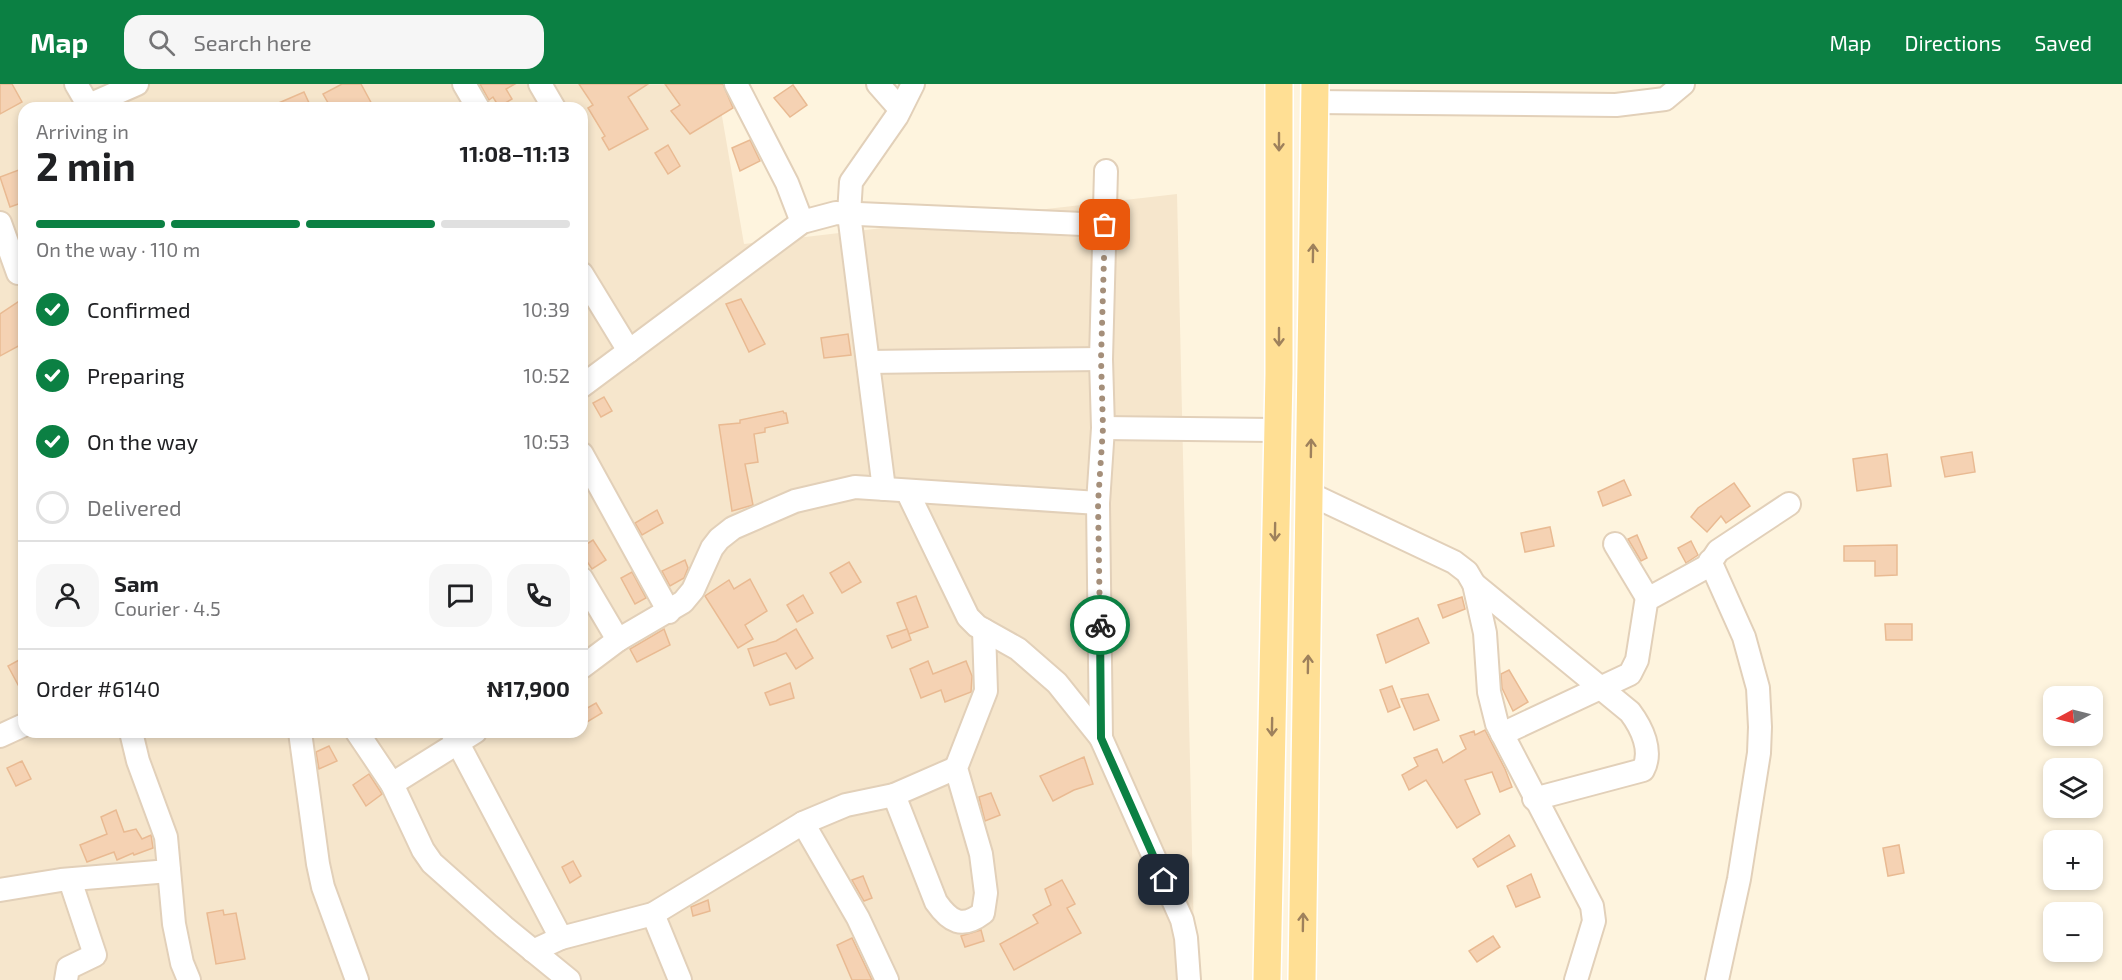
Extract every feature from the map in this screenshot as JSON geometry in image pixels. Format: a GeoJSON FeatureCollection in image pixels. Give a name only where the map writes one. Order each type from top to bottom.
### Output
{"type":"FeatureCollection","features":[{"type":"Feature","properties":{"kind":"main road"},"geometry":{"type":"LineString","coordinates":[[1268,980],[1279,374],[1279,84]]}},
{"type":"Feature","properties":{"kind":"main road"},"geometry":{"type":"LineString","coordinates":[[1302,980],[1315,93]]}},
{"type":"Feature","properties":{"kind":"street"},"geometry":{"type":"LineString","coordinates":[[76,84],[86,102]]}},
{"type":"Feature","properties":{"kind":"street"},"geometry":{"type":"LineString","coordinates":[[99,102],[137,84]]}},
{"type":"Feature","properties":{"kind":"street"},"geometry":{"type":"LineString","coordinates":[[464,84],[474,102]]}},
{"type":"Feature","properties":{"kind":"street"},"geometry":{"type":"LineString","coordinates":[[540,84],[550,102]]}},
{"type":"Feature","properties":{"kind":"street"},"geometry":{"type":"LineString","coordinates":[[736,84],[787,183],[802,222]]}},
{"type":"Feature","properties":{"kind":"street"},"geometry":{"type":"LineString","coordinates":[[878,84],[900,109]]}},
{"type":"Feature","properties":{"kind":"street"},"geometry":{"type":"LineString","coordinates":[[884,489],[849,214],[851,182],[900,109],[913,84]]}},
{"type":"Feature","properties":{"kind":"street"},"geometry":{"type":"LineString","coordinates":[[1315,93],[1616,105],[1665,99],[1683,84]]}},
{"type":"Feature","properties":{"kind":"street"},"geometry":{"type":"LineString","coordinates":[[1101,738],[1098,503],[1103,428],[1101,359],[1106,171]]}},
{"type":"Feature","properties":{"kind":"street"},"geometry":{"type":"LineString","coordinates":[[588,382],[802,222],[836,213],[1105,225]]}},
{"type":"Feature","properties":{"kind":"street"},"geometry":{"type":"LineString","coordinates":[[0,223],[14,275]]}},
{"type":"Feature","properties":{"kind":"street"},"geometry":{"type":"LineString","coordinates":[[588,284],[629,351]]}},
{"type":"Feature","properties":{"kind":"street"},"geometry":{"type":"LineString","coordinates":[[868,362],[1101,359]]}},
{"type":"Feature","properties":{"kind":"street"},"geometry":{"type":"LineString","coordinates":[[1103,428],[1277,430]]}},
{"type":"Feature","properties":{"kind":"street"},"geometry":{"type":"LineString","coordinates":[[588,465],[669,612]]}},
{"type":"Feature","properties":{"kind":"street"},"geometry":{"type":"LineString","coordinates":[[588,662],[618,640],[683,602],[693,590],[712,548],[733,528],[795,501],[855,487],[1098,503]]}},
{"type":"Feature","properties":{"kind":"street"},"geometry":{"type":"LineString","coordinates":[[907,490],[968,617],[984,630],[1018,649],[1058,683],[1101,738],[1182,920],[1186,938],[1189,980]]}},
{"type":"Feature","properties":{"kind":"street"},"geometry":{"type":"LineString","coordinates":[[1310,494],[1454,562],[1467,572],[1474,584],[1487,648],[1492,707],[1502,734],[1534,799],[1592,906],[1594,921],[1576,980]]}},
{"type":"Feature","properties":{"kind":"street"},"geometry":{"type":"LineString","coordinates":[[1502,734],[1630,674],[1635,667],[1648,599],[1708,566],[1718,551],[1789,504]]}},
{"type":"Feature","properties":{"kind":"street"},"geometry":{"type":"LineString","coordinates":[[1615,544],[1648,599]]}},
{"type":"Feature","properties":{"kind":"street"},"geometry":{"type":"LineString","coordinates":[[1710,561],[1744,638],[1758,688],[1760,727],[1759,753],[1739,879],[1717,980]]}},
{"type":"Feature","properties":{"kind":"street"},"geometry":{"type":"LineString","coordinates":[[1474,584],[1630,712],[1639,724],[1645,744],[1648,762],[1643,770],[1534,799]]}},
{"type":"Feature","properties":{"kind":"street"},"geometry":{"type":"LineString","coordinates":[[588,589],[618,640]]}},
{"type":"Feature","properties":{"kind":"street"},"geometry":{"type":"LineString","coordinates":[[894,795],[936,902],[947,917],[959,922],[974,920],[983,913],[986,893],[981,854],[956,768],[986,691],[984,630]]}},
{"type":"Feature","properties":{"kind":"street"},"geometry":{"type":"LineString","coordinates":[[0,736],[18,728]]}},
{"type":"Feature","properties":{"kind":"street"},"geometry":{"type":"LineString","coordinates":[[132,738],[138,761],[166,837],[174,924],[182,963],[189,980]]}},
{"type":"Feature","properties":{"kind":"street"},"geometry":{"type":"LineString","coordinates":[[301,738],[323,887],[357,980]]}},
{"type":"Feature","properties":{"kind":"street"},"geometry":{"type":"LineString","coordinates":[[361,738],[392,784],[423,850],[432,862],[569,980]]}},
{"type":"Feature","properties":{"kind":"street"},"geometry":{"type":"LineString","coordinates":[[392,784],[458,738]]}},
{"type":"Feature","properties":{"kind":"street"},"geometry":{"type":"LineString","coordinates":[[463,738],[561,938]]}},
{"type":"Feature","properties":{"kind":"street"},"geometry":{"type":"LineString","coordinates":[[533,951],[561,938],[653,914],[803,823],[846,805],[894,795],[956,768]]}},
{"type":"Feature","properties":{"kind":"street"},"geometry":{"type":"LineString","coordinates":[[803,823],[858,918],[887,980]]}},
{"type":"Feature","properties":{"kind":"street"},"geometry":{"type":"LineString","coordinates":[[0,890],[70,880],[169,871]]}},
{"type":"Feature","properties":{"kind":"street"},"geometry":{"type":"LineString","coordinates":[[66,980],[68,968],[95,955],[70,880]]}},
{"type":"Feature","properties":{"kind":"street"},"geometry":{"type":"LineString","coordinates":[[653,914],[680,980]]}},
{"type":"Feature","properties":{"kind":"shaded area"},"geometry":{"type":"Polygon","coordinates":[[[0,84],[714,84],[718,93],[744,244],[1177,194],[1195,980],[0,980],[0,84]]]}},
{"type":"Feature","properties":{"kind":"building"},"geometry":{"type":"Polygon","coordinates":[[[0,84],[12,84],[22,102],[18,102],[18,104],[0,114],[0,84]]]}},
{"type":"Feature","properties":{"kind":"building"},"geometry":{"type":"Polygon","coordinates":[[[342,84],[361,84],[371,102],[328,102],[323,94],[342,84]]]}},
{"type":"Feature","properties":{"kind":"building"},"geometry":{"type":"Polygon","coordinates":[[[480,84],[515,84],[506,89],[512,99],[507,102],[496,102],[493,97],[489,100],[480,84]]]}},
{"type":"Feature","properties":{"kind":"building"},"geometry":{"type":"Polygon","coordinates":[[[579,84],[648,84],[628,97],[648,129],[609,150],[602,138],[605,136],[588,108],[593,105],[579,84]]]}},
{"type":"Feature","properties":{"kind":"building"},"geometry":{"type":"Polygon","coordinates":[[[665,84],[723,84],[733,108],[690,134],[671,111],[680,105],[665,84]]]}},
{"type":"Feature","properties":{"kind":"building"},"geometry":{"type":"Polygon","coordinates":[[[793,85],[807,105],[790,117],[774,98],[793,85]]]}},
{"type":"Feature","properties":{"kind":"building"},"geometry":{"type":"Polygon","coordinates":[[[304,92],[309,102],[281,102],[304,92]]]}},
{"type":"Feature","properties":{"kind":"building"},"geometry":{"type":"Polygon","coordinates":[[[750,140],[760,161],[740,171],[732,148],[750,140]]]}},
{"type":"Feature","properties":{"kind":"building"},"geometry":{"type":"Polygon","coordinates":[[[668,145],[680,166],[668,174],[655,153],[668,145]]]}},
{"type":"Feature","properties":{"kind":"building"},"geometry":{"type":"Polygon","coordinates":[[[18,170],[18,204],[10,207],[0,177],[18,170]]]}},
{"type":"Feature","properties":{"kind":"building"},"geometry":{"type":"Polygon","coordinates":[[[741,299],[765,344],[749,352],[726,304],[741,299]]]}},
{"type":"Feature","properties":{"kind":"building"},"geometry":{"type":"Polygon","coordinates":[[[18,302],[18,346],[0,356],[0,314],[18,302]]]}},
{"type":"Feature","properties":{"kind":"building"},"geometry":{"type":"Polygon","coordinates":[[[848,334],[851,355],[824,358],[821,338],[848,334]]]}},
{"type":"Feature","properties":{"kind":"building"},"geometry":{"type":"Polygon","coordinates":[[[604,397],[612,411],[601,417],[593,403],[604,397]]]}},
{"type":"Feature","properties":{"kind":"building"},"geometry":{"type":"Polygon","coordinates":[[[783,411],[786,413],[788,423],[765,428],[765,432],[754,434],[758,462],[745,464],[753,505],[732,511],[719,425],[740,423],[740,420],[783,411]]]}},
{"type":"Feature","properties":{"kind":"building"},"geometry":{"type":"Polygon","coordinates":[[[1972,452],[1975,472],[1945,477],[1941,457],[1972,452]]]}},
{"type":"Feature","properties":{"kind":"building"},"geometry":{"type":"Polygon","coordinates":[[[1887,454],[1891,486],[1857,491],[1853,459],[1887,454]]]}},
{"type":"Feature","properties":{"kind":"building"},"geometry":{"type":"Polygon","coordinates":[[[1624,480],[1631,495],[1603,506],[1598,492],[1624,480]]]}},
{"type":"Feature","properties":{"kind":"building"},"geometry":{"type":"Polygon","coordinates":[[[1734,483],[1750,506],[1726,523],[1721,516],[1707,532],[1691,517],[1698,508],[1734,483]]]}},
{"type":"Feature","properties":{"kind":"building"},"geometry":{"type":"Polygon","coordinates":[[[657,510],[663,523],[642,535],[635,523],[657,510]]]}},
{"type":"Feature","properties":{"kind":"building"},"geometry":{"type":"Polygon","coordinates":[[[1550,527],[1554,546],[1525,552],[1521,533],[1550,527]]]}},
{"type":"Feature","properties":{"kind":"building"},"geometry":{"type":"Polygon","coordinates":[[[1637,535],[1647,558],[1641,561],[1628,539],[1637,535]]]}},
{"type":"Feature","properties":{"kind":"building"},"geometry":{"type":"Polygon","coordinates":[[[593,540],[606,560],[592,569],[588,563],[588,543],[593,540]]]}},
{"type":"Feature","properties":{"kind":"building"},"geometry":{"type":"Polygon","coordinates":[[[1691,541],[1698,555],[1686,563],[1678,548],[1691,541]]]}},
{"type":"Feature","properties":{"kind":"building"},"geometry":{"type":"Polygon","coordinates":[[[1897,545],[1897,575],[1875,576],[1875,561],[1844,561],[1844,546],[1897,545]]]}},
{"type":"Feature","properties":{"kind":"building"},"geometry":{"type":"Polygon","coordinates":[[[685,560],[688,568],[684,578],[670,586],[662,571],[685,560]]]}},
{"type":"Feature","properties":{"kind":"building"},"geometry":{"type":"Polygon","coordinates":[[[849,562],[861,582],[842,593],[830,573],[849,562]]]}},
{"type":"Feature","properties":{"kind":"building"},"geometry":{"type":"Polygon","coordinates":[[[632,572],[646,598],[635,604],[621,578],[632,572]]]}},
{"type":"Feature","properties":{"kind":"building"},"geometry":{"type":"Polygon","coordinates":[[[750,579],[767,611],[745,625],[753,639],[738,648],[705,596],[729,580],[734,589],[750,579]]]}},
{"type":"Feature","properties":{"kind":"building"},"geometry":{"type":"Polygon","coordinates":[[[803,595],[813,613],[797,622],[787,605],[803,595]]]}},
{"type":"Feature","properties":{"kind":"building"},"geometry":{"type":"Polygon","coordinates":[[[916,596],[928,627],[909,634],[897,603],[916,596]]]}},
{"type":"Feature","properties":{"kind":"building"},"geometry":{"type":"Polygon","coordinates":[[[1462,597],[1465,609],[1443,618],[1438,605],[1462,597]]]}},
{"type":"Feature","properties":{"kind":"building"},"geometry":{"type":"Polygon","coordinates":[[[1418,618],[1429,643],[1386,663],[1377,635],[1418,618]]]}},
{"type":"Feature","properties":{"kind":"building"},"geometry":{"type":"Polygon","coordinates":[[[1885,624],[1912,624],[1912,640],[1886,640],[1885,624]]]}},
{"type":"Feature","properties":{"kind":"building"},"geometry":{"type":"Polygon","coordinates":[[[664,629],[670,645],[637,662],[630,649],[664,629]]]}},
{"type":"Feature","properties":{"kind":"building"},"geometry":{"type":"Polygon","coordinates":[[[796,629],[813,658],[796,669],[786,653],[754,666],[748,649],[776,641],[796,629]]]}},
{"type":"Feature","properties":{"kind":"building"},"geometry":{"type":"Polygon","coordinates":[[[907,629],[911,640],[892,648],[887,636],[907,629]]]}},
{"type":"Feature","properties":{"kind":"building"},"geometry":{"type":"Polygon","coordinates":[[[18,661],[18,685],[8,666],[18,661]]]}},
{"type":"Feature","properties":{"kind":"building"},"geometry":{"type":"Polygon","coordinates":[[[928,661],[933,674],[966,661],[972,676],[971,692],[945,702],[941,690],[921,698],[910,669],[928,661]]]}},
{"type":"Feature","properties":{"kind":"building"},"geometry":{"type":"Polygon","coordinates":[[[1509,670],[1528,702],[1513,711],[1502,688],[1501,674],[1509,670]]]}},
{"type":"Feature","properties":{"kind":"building"},"geometry":{"type":"Polygon","coordinates":[[[790,683],[794,698],[770,705],[765,693],[790,683]]]}},
{"type":"Feature","properties":{"kind":"building"},"geometry":{"type":"Polygon","coordinates":[[[1392,686],[1400,707],[1388,712],[1380,690],[1392,686]]]}},
{"type":"Feature","properties":{"kind":"building"},"geometry":{"type":"Polygon","coordinates":[[[1428,694],[1439,720],[1414,730],[1401,699],[1428,694]]]}},
{"type":"Feature","properties":{"kind":"building"},"geometry":{"type":"Polygon","coordinates":[[[596,703],[602,713],[588,721],[588,708],[596,703]]]}},
{"type":"Feature","properties":{"kind":"building"},"geometry":{"type":"Polygon","coordinates":[[[1485,730],[1512,787],[1500,792],[1492,772],[1465,780],[1480,814],[1457,828],[1426,780],[1409,790],[1402,775],[1418,766],[1414,758],[1437,749],[1443,763],[1466,749],[1460,736],[1474,731],[1475,735],[1485,730]]]}},
{"type":"Feature","properties":{"kind":"building"},"geometry":{"type":"Polygon","coordinates":[[[329,746],[337,761],[319,769],[316,752],[329,746]]]}},
{"type":"Feature","properties":{"kind":"building"},"geometry":{"type":"Polygon","coordinates":[[[1084,757],[1093,784],[1074,790],[1053,801],[1040,776],[1084,757]]]}},
{"type":"Feature","properties":{"kind":"building"},"geometry":{"type":"Polygon","coordinates":[[[22,761],[31,779],[16,786],[7,768],[22,761]]]}},
{"type":"Feature","properties":{"kind":"building"},"geometry":{"type":"Polygon","coordinates":[[[369,774],[382,794],[366,806],[353,785],[369,774]]]}},
{"type":"Feature","properties":{"kind":"building"},"geometry":{"type":"Polygon","coordinates":[[[991,793],[1000,815],[985,821],[979,797],[991,793]]]}},
{"type":"Feature","properties":{"kind":"building"},"geometry":{"type":"Polygon","coordinates":[[[116,810],[124,832],[136,829],[142,839],[151,835],[153,848],[117,860],[114,852],[87,862],[80,845],[107,834],[101,817],[116,810]]]}},
{"type":"Feature","properties":{"kind":"building"},"geometry":{"type":"Polygon","coordinates":[[[1509,835],[1515,846],[1478,867],[1473,859],[1509,835]]]}},
{"type":"Feature","properties":{"kind":"building"},"geometry":{"type":"Polygon","coordinates":[[[1899,845],[1904,873],[1888,876],[1883,848],[1899,845]]]}},
{"type":"Feature","properties":{"kind":"building"},"geometry":{"type":"Polygon","coordinates":[[[573,861],[581,876],[570,883],[562,867],[573,861]]]}},
{"type":"Feature","properties":{"kind":"building"},"geometry":{"type":"Polygon","coordinates":[[[1531,874],[1540,897],[1516,907],[1507,886],[1531,874]]]}},
{"type":"Feature","properties":{"kind":"building"},"geometry":{"type":"Polygon","coordinates":[[[863,876],[872,898],[864,901],[852,880],[863,876]]]}},
{"type":"Feature","properties":{"kind":"building"},"geometry":{"type":"Polygon","coordinates":[[[1062,880],[1075,904],[1067,908],[1081,933],[1014,970],[1000,944],[1038,923],[1033,915],[1051,905],[1045,889],[1062,880]]]}},
{"type":"Feature","properties":{"kind":"building"},"geometry":{"type":"Polygon","coordinates":[[[708,900],[710,911],[693,916],[691,907],[708,900]]]}},
{"type":"Feature","properties":{"kind":"building"},"geometry":{"type":"Polygon","coordinates":[[[223,910],[224,915],[236,913],[245,959],[216,964],[207,913],[223,910]]]}},
{"type":"Feature","properties":{"kind":"building"},"geometry":{"type":"Polygon","coordinates":[[[981,930],[984,941],[965,947],[961,936],[981,930]]]}},
{"type":"Feature","properties":{"kind":"building"},"geometry":{"type":"Polygon","coordinates":[[[1493,936],[1500,947],[1477,962],[1469,951],[1493,936]]]}},
{"type":"Feature","properties":{"kind":"building"},"geometry":{"type":"Polygon","coordinates":[[[852,938],[872,980],[852,980],[837,945],[852,938]]]}},
{"type":"Feature","properties":{"kind":"way so far"},"geometry":{"type":"LineString","coordinates":[[1100,625],[1098,503],[1103,428],[1101,359],[1105,225]]}},
{"type":"Feature","properties":{"kind":"route"},"geometry":{"type":"LineString","coordinates":[[1100,625],[1101,738],[1164,880]]}}]}
